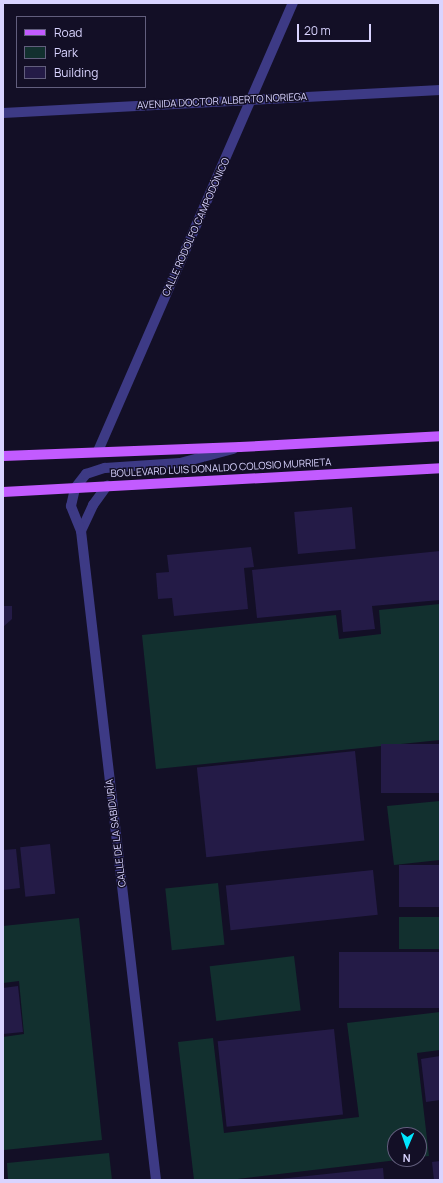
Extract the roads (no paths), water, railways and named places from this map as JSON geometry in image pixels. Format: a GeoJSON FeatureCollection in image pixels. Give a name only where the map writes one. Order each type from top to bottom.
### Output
{"type":"FeatureCollection","features":[{"type":"Feature","properties":{"kind":"main road","name":"BOULEVARD LUIS DONALDO COLOSIO MURRIETA"},"geometry":{"type":"LineString","coordinates":[[3,456],[98,451],[240,448],[440,436]]}},
{"type":"Feature","properties":{"kind":"main road","name":"BOULEVARD LUIS DONALDO COLOSIO MURRIETA"},"geometry":{"type":"LineString","coordinates":[[3,492],[440,468]]}},
{"type":"Feature","properties":{"kind":"street","name":"CALLE RODOLFO CAMPODÓNICO"},"geometry":{"type":"LineString","coordinates":[[98,451],[293,3]]}},
{"type":"Feature","properties":{"kind":"street","name":"AVENIDA DOCTOR ALBERTO NORIEGA"},"geometry":{"type":"LineString","coordinates":[[3,113],[440,90]]}},
{"type":"Feature","properties":{"kind":"street"},"geometry":{"type":"LineString","coordinates":[[74,488],[86,474],[105,468],[180,463],[240,448]]}},
{"type":"Feature","properties":{"kind":"street"},"geometry":{"type":"LineString","coordinates":[[81,531],[93,505],[107,486]]}},
{"type":"Feature","properties":{"kind":"street","name":"CALLE DE LA SABIDURÍA"},"geometry":{"type":"LineString","coordinates":[[74,488],[71,506],[81,531],[156,1180]]}}]}
